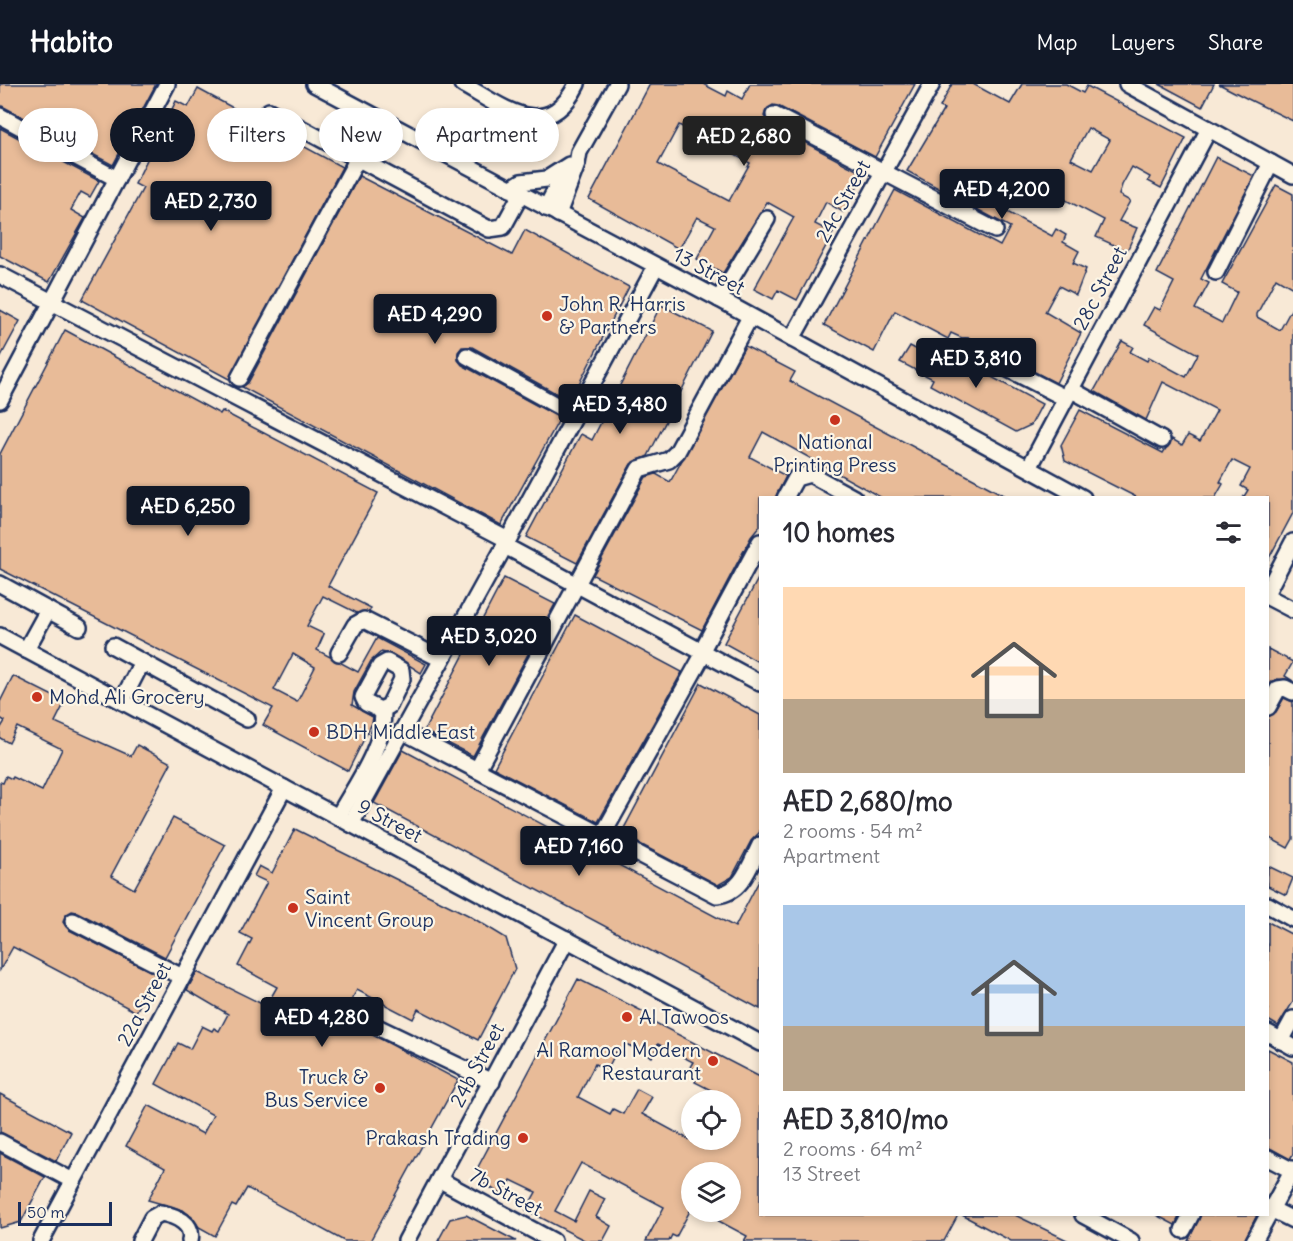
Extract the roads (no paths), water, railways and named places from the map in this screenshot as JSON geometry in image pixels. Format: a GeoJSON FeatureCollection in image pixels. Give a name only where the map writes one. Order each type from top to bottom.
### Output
{"type":"FeatureCollection","features":[{"type":"Feature","properties":{"kind":"street"},"geometry":{"type":"LineString","coordinates":[[0,400],[167,84]]}},
{"type":"Feature","properties":{"kind":"street","name":"13 Street"},"geometry":{"type":"LineString","coordinates":[[314,84],[360,108]]}},
{"type":"Feature","properties":{"kind":"street"},"geometry":{"type":"LineString","coordinates":[[462,84],[523,117],[536,119],[551,114],[564,102],[576,84]]}},
{"type":"Feature","properties":{"kind":"street"},"geometry":{"type":"LineString","coordinates":[[552,211],[569,165],[579,152],[618,84]]}},
{"type":"Feature","properties":{"kind":"street","name":"24c Street"},"geometry":{"type":"LineString","coordinates":[[792,339],[932,84]]}},
{"type":"Feature","properties":{"kind":"street"},"geometry":{"type":"LineString","coordinates":[[1127,84],[1293,175]]}},
{"type":"Feature","properties":{"kind":"street"},"geometry":{"type":"LineString","coordinates":[[774,115],[994,230]]}},
{"type":"Feature","properties":{"kind":"street"},"geometry":{"type":"LineString","coordinates":[[0,116],[117,179]]}},
{"type":"Feature","properties":{"kind":"street","name":"28c Street"},"geometry":{"type":"LineString","coordinates":[[1029,468],[1209,129]]}},
{"type":"Feature","properties":{"kind":"street","name":"13 Street"},"geometry":{"type":"LineString","coordinates":[[403,131],[719,299],[1029,468],[1073,496]]}},
{"type":"Feature","properties":{"kind":"street"},"geometry":{"type":"LineString","coordinates":[[552,211],[578,164],[579,152]]}},
{"type":"Feature","properties":{"kind":"street"},"geometry":{"type":"LineString","coordinates":[[239,378],[362,162]]}},
{"type":"Feature","properties":{"kind":"street"},"geometry":{"type":"LineString","coordinates":[[365,162],[494,230],[502,227],[521,182],[547,179],[569,165]]}},
{"type":"Feature","properties":{"kind":"street"},"geometry":{"type":"LineString","coordinates":[[1216,272],[1271,163]]}},
{"type":"Feature","properties":{"kind":"street"},"geometry":{"type":"LineString","coordinates":[[719,299],[767,219]]}},
{"type":"Feature","properties":{"kind":"street"},"geometry":{"type":"LineString","coordinates":[[345,820],[402,731],[507,543],[656,266]]}},
{"type":"Feature","properties":{"kind":"street"},"geometry":{"type":"LineString","coordinates":[[0,275],[507,543],[577,584],[759,682]]}},
{"type":"Feature","properties":{"kind":"street"},"geometry":{"type":"LineString","coordinates":[[477,771],[639,469],[669,460],[677,452],[750,316]]}},
{"type":"Feature","properties":{"kind":"street"},"geometry":{"type":"LineString","coordinates":[[965,346],[1162,440]]}},
{"type":"Feature","properties":{"kind":"street"},"geometry":{"type":"LineString","coordinates":[[467,356],[574,415]]}},
{"type":"Feature","properties":{"kind":"street"},"geometry":{"type":"LineString","coordinates":[[786,496],[796,478],[810,474],[850,496]]}},
{"type":"Feature","properties":{"kind":"street"},"geometry":{"type":"LineString","coordinates":[[1269,588],[1293,542]]}},
{"type":"Feature","properties":{"kind":"street"},"geometry":{"type":"LineString","coordinates":[[602,836],[759,545]]}},
{"type":"Feature","properties":{"kind":"street"},"geometry":{"type":"LineString","coordinates":[[0,584],[79,627]]}},
{"type":"Feature","properties":{"kind":"street"},"geometry":{"type":"LineString","coordinates":[[1269,598],[1293,610]]}},
{"type":"Feature","properties":{"kind":"street"},"geometry":{"type":"LineString","coordinates":[[26,650],[48,610]]}},
{"type":"Feature","properties":{"kind":"street"},"geometry":{"type":"LineString","coordinates":[[339,653],[355,625],[364,620],[441,659]]}},
{"type":"Feature","properties":{"kind":"street","name":"9 Street"},"geometry":{"type":"LineString","coordinates":[[1,637],[759,1041]]}},
{"type":"Feature","properties":{"kind":"street"},"geometry":{"type":"LineString","coordinates":[[113,646],[247,719]]}},
{"type":"Feature","properties":{"kind":"street"},"geometry":{"type":"LineString","coordinates":[[122,701],[142,662]]}},
{"type":"Feature","properties":{"kind":"street"},"geometry":{"type":"LineString","coordinates":[[1269,705],[1278,689],[1286,688],[1293,692]]}},
{"type":"Feature","properties":{"kind":"street"},"geometry":{"type":"LineString","coordinates":[[345,820],[378,744],[383,728],[383,710]]}},
{"type":"Feature","properties":{"kind":"street"},"geometry":{"type":"LineString","coordinates":[[402,731],[717,896],[736,889],[759,847]]}},
{"type":"Feature","properties":{"kind":"street","name":"22a Street"},"geometry":{"type":"LineString","coordinates":[[41,1241],[284,788]]}},
{"type":"Feature","properties":{"kind":"street"},"geometry":{"type":"LineString","coordinates":[[1269,906],[1293,919]]}},
{"type":"Feature","properties":{"kind":"street"},"geometry":{"type":"LineString","coordinates":[[73,921],[182,977]]}},
{"type":"Feature","properties":{"kind":"street","name":"24b Street"},"geometry":{"type":"LineString","coordinates":[[406,1241],[567,939]]}},
{"type":"Feature","properties":{"kind":"street"},"geometry":{"type":"LineString","coordinates":[[1269,1034],[1287,1044],[1293,1019]]}},
{"type":"Feature","properties":{"kind":"street"},"geometry":{"type":"LineString","coordinates":[[374,1025],[492,1082]]}},
{"type":"Feature","properties":{"kind":"street"},"geometry":{"type":"LineString","coordinates":[[0,1142],[73,1181]]}},
{"type":"Feature","properties":{"kind":"street"},"geometry":{"type":"LineString","coordinates":[[1269,1158],[1293,1170],[1269,1213]]}},
{"type":"Feature","properties":{"kind":"street","name":"7b Street"},"geometry":{"type":"LineString","coordinates":[[440,1180],[553,1241]]}},
{"type":"Feature","properties":{"kind":"street"},"geometry":{"type":"LineString","coordinates":[[1271,1209],[1293,1220]]}},
{"type":"Feature","properties":{"kind":"street"},"geometry":{"type":"LineString","coordinates":[[140,1241],[152,1218],[161,1213],[186,1223],[191,1231],[190,1241]]}},
{"type":"Feature","properties":{"kind":"street"},"geometry":{"type":"LineString","coordinates":[[1085,1216],[1131,1241]]}},
{"type":"Feature","properties":{"kind":"street"},"geometry":{"type":"LineString","coordinates":[[1184,1230],[1191,1216]]}},
{"type":"Feature","properties":{"kind":"street"},"geometry":{"type":"LineString","coordinates":[[1254,1241],[1267,1216]]}},
{"type":"Feature","properties":{"kind":"place","name":"John R. Harris & Partners"},"geometry":{"type":"Point","coordinates":[547,316]}},
{"type":"Feature","properties":{"kind":"place","name":"National Printing Press"},"geometry":{"type":"Point","coordinates":[835,420]}},
{"type":"Feature","properties":{"kind":"place","name":"Mohd Ali Grocery"},"geometry":{"type":"Point","coordinates":[37,697]}},
{"type":"Feature","properties":{"kind":"place","name":"BDH Middle East"},"geometry":{"type":"Point","coordinates":[314,732]}},
{"type":"Feature","properties":{"kind":"place","name":"Saint Vincent Group"},"geometry":{"type":"Point","coordinates":[293,908]}},
{"type":"Feature","properties":{"kind":"place","name":"Al Tawoos"},"geometry":{"type":"Point","coordinates":[627,1017]}},
{"type":"Feature","properties":{"kind":"place","name":"Al Ramool Modern Restaurant"},"geometry":{"type":"Point","coordinates":[713,1061]}},
{"type":"Feature","properties":{"kind":"place","name":"Truck & Bus Service"},"geometry":{"type":"Point","coordinates":[380,1088]}},
{"type":"Feature","properties":{"kind":"place","name":"Prakash Trading"},"geometry":{"type":"Point","coordinates":[523,1138]}}]}
